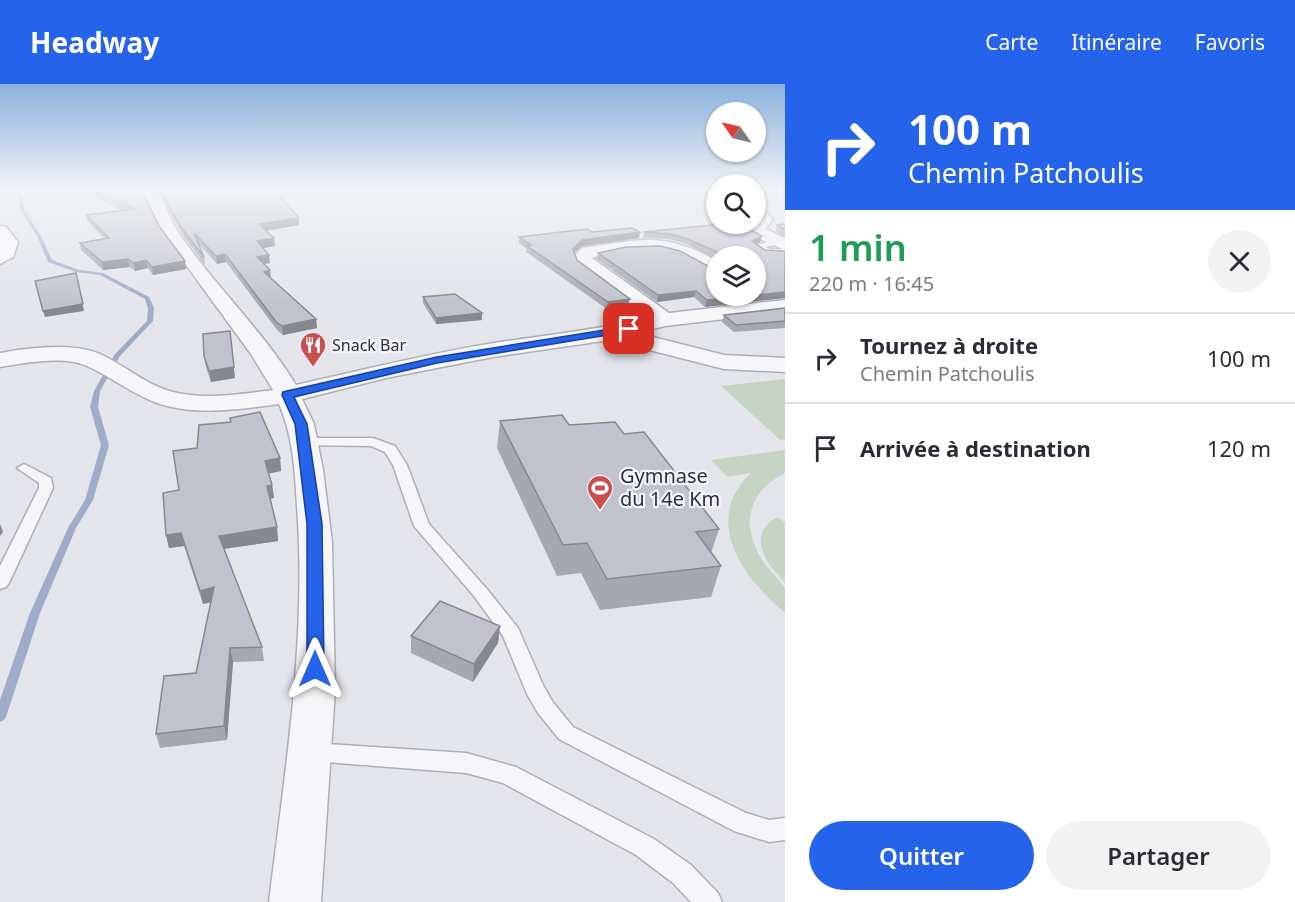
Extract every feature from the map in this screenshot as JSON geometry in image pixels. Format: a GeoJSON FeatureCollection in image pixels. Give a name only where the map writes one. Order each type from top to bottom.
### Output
{"type":"FeatureCollection","features":[{"type":"Feature","properties":{"kind":"main road"},"geometry":{"type":"LineString","coordinates":[[0,258],[6,253],[9,242],[1,235]]}},
{"type":"Feature","properties":{"kind":"street"},"geometry":{"type":"LineString","coordinates":[[168,228],[185,254],[261,351],[301,424],[316,542],[315,690],[295,902]]}},
{"type":"Feature","properties":{"kind":"street"},"geometry":{"type":"LineString","coordinates":[[762,234],[783,246]]}},
{"type":"Feature","properties":{"kind":"street"},"geometry":{"type":"LineString","coordinates":[[665,320],[583,260],[583,256],[588,252],[660,245],[678,248],[706,263]]}},
{"type":"Feature","properties":{"kind":"street"},"geometry":{"type":"LineString","coordinates":[[766,296],[785,306]]}},
{"type":"Feature","properties":{"kind":"street"},"geometry":{"type":"LineString","coordinates":[[0,360],[14,356],[58,353],[90,358],[148,391],[170,399],[212,403],[287,395],[437,360],[611,333],[665,320],[785,306]]}},
{"type":"Feature","properties":{"kind":"street"},"geometry":{"type":"LineString","coordinates":[[611,333],[724,362],[785,365]]}},
{"type":"Feature","properties":{"kind":"lane"},"geometry":{"type":"LineString","coordinates":[[304,442],[373,442],[390,449],[400,465],[422,526],[480,592],[511,633],[534,688],[545,707],[566,733],[742,823],[769,831],[785,829]]}},
{"type":"Feature","properties":{"kind":"lane"},"geometry":{"type":"LineString","coordinates":[[0,583],[46,488],[46,481],[24,468]]}},
{"type":"Feature","properties":{"kind":"lane"},"geometry":{"type":"LineString","coordinates":[[309,752],[466,763],[508,774],[645,847],[682,874],[709,902]]}},
{"type":"Feature","properties":{"kind":"green space"},"geometry":{"type":"Polygon","coordinates":[[[785,379],[785,439],[780,440],[721,386],[785,379]]]}},
{"type":"Feature","properties":{"kind":"green space"},"geometry":{"type":"Polygon","coordinates":[[[785,450],[785,473],[772,481],[755,501],[750,524],[752,537],[764,563],[785,589],[785,613],[769,599],[743,566],[734,548],[729,529],[729,510],[736,491],[751,473],[727,477],[711,460],[785,450]]]}},
{"type":"Feature","properties":{"kind":"green space"},"geometry":{"type":"Polygon","coordinates":[[[777,517],[785,522],[785,583],[766,559],[762,550],[762,533],[767,525],[777,517]]]}},
{"type":"Feature","properties":{"kind":"building"},"geometry":{"type":"Polygon","coordinates":[[[99,228],[161,228],[185,261],[152,267],[146,260],[134,263],[128,259],[102,262],[80,243],[109,238],[99,228]]]}},
{"type":"Feature","properties":{"kind":"building"},"geometry":{"type":"Polygon","coordinates":[[[182,228],[263,228],[274,238],[257,241],[269,255],[257,257],[270,270],[264,272],[316,319],[282,326],[277,323],[225,254],[216,256],[194,233],[204,257],[182,228]]]}},
{"type":"Feature","properties":{"kind":"building"},"geometry":{"type":"Polygon","coordinates":[[[632,228],[640,232],[582,240],[573,249],[577,260],[630,299],[608,302],[527,246],[531,245],[519,237],[587,229],[592,232],[632,228]]]}},
{"type":"Feature","properties":{"kind":"building"},"geometry":{"type":"Polygon","coordinates":[[[706,228],[706,234],[759,234],[762,236],[752,241],[759,246],[706,247],[670,234],[644,232],[706,228]]]}},
{"type":"Feature","properties":{"kind":"building"},"geometry":{"type":"Polygon","coordinates":[[[660,246],[680,251],[706,265],[706,299],[696,291],[658,295],[598,253],[626,247],[660,246]]]}},
{"type":"Feature","properties":{"kind":"building"},"geometry":{"type":"Polygon","coordinates":[[[766,250],[785,251],[785,292],[766,294],[766,250]]]}},
{"type":"Feature","properties":{"kind":"building"},"geometry":{"type":"Polygon","coordinates":[[[76,273],[83,304],[43,311],[35,281],[76,273]]]}},
{"type":"Feature","properties":{"kind":"building"},"geometry":{"type":"Polygon","coordinates":[[[455,294],[482,313],[436,318],[423,297],[455,294]]]}},
{"type":"Feature","properties":{"kind":"building"},"geometry":{"type":"Polygon","coordinates":[[[785,308],[785,321],[736,325],[724,315],[785,308]]]}},
{"type":"Feature","properties":{"kind":"building"},"geometry":{"type":"Polygon","coordinates":[[[230,331],[234,367],[209,371],[204,356],[203,334],[230,331]]]}},
{"type":"Feature","properties":{"kind":"building"},"geometry":{"type":"Polygon","coordinates":[[[260,412],[280,458],[265,461],[272,485],[267,486],[277,527],[219,536],[262,647],[230,648],[224,726],[156,734],[164,676],[196,673],[214,587],[200,591],[181,533],[166,535],[163,493],[179,490],[173,451],[197,448],[199,425],[231,422],[230,418],[260,412]]]}},
{"type":"Feature","properties":{"kind":"building","name":"Gymnase du 14e Km"},"geometry":{"type":"Polygon","coordinates":[[[562,415],[569,425],[615,422],[624,434],[644,432],[719,529],[696,532],[721,566],[607,579],[587,543],[563,545],[500,421],[562,415]]]}},
{"type":"Feature","properties":{"kind":"building"},"geometry":{"type":"Polygon","coordinates":[[[440,601],[500,626],[474,664],[411,636],[440,601]]]}},
{"type":"Feature","properties":{"kind":"waterway"},"geometry":{"type":"LineString","coordinates":[[0,717],[35,613],[72,528],[89,500],[105,445],[94,407],[97,391],[117,355],[150,321],[151,308],[147,298],[101,274],[78,271],[50,261],[34,228]]}},
{"type":"Feature","properties":{"kind":"place","name":"Snack Bar"},"geometry":{"type":"Point","coordinates":[313,368]}},
{"type":"Feature","properties":{"kind":"place","name":"Gymnase du 14e Km"},"geometry":{"type":"Point","coordinates":[600,511]}},
{"type":"Feature","properties":{"kind":"route"},"geometry":{"type":"LineString","coordinates":[[315,669],[316,542],[309,470],[301,424],[287,395],[386,370],[437,360],[629,329]]}}]}
